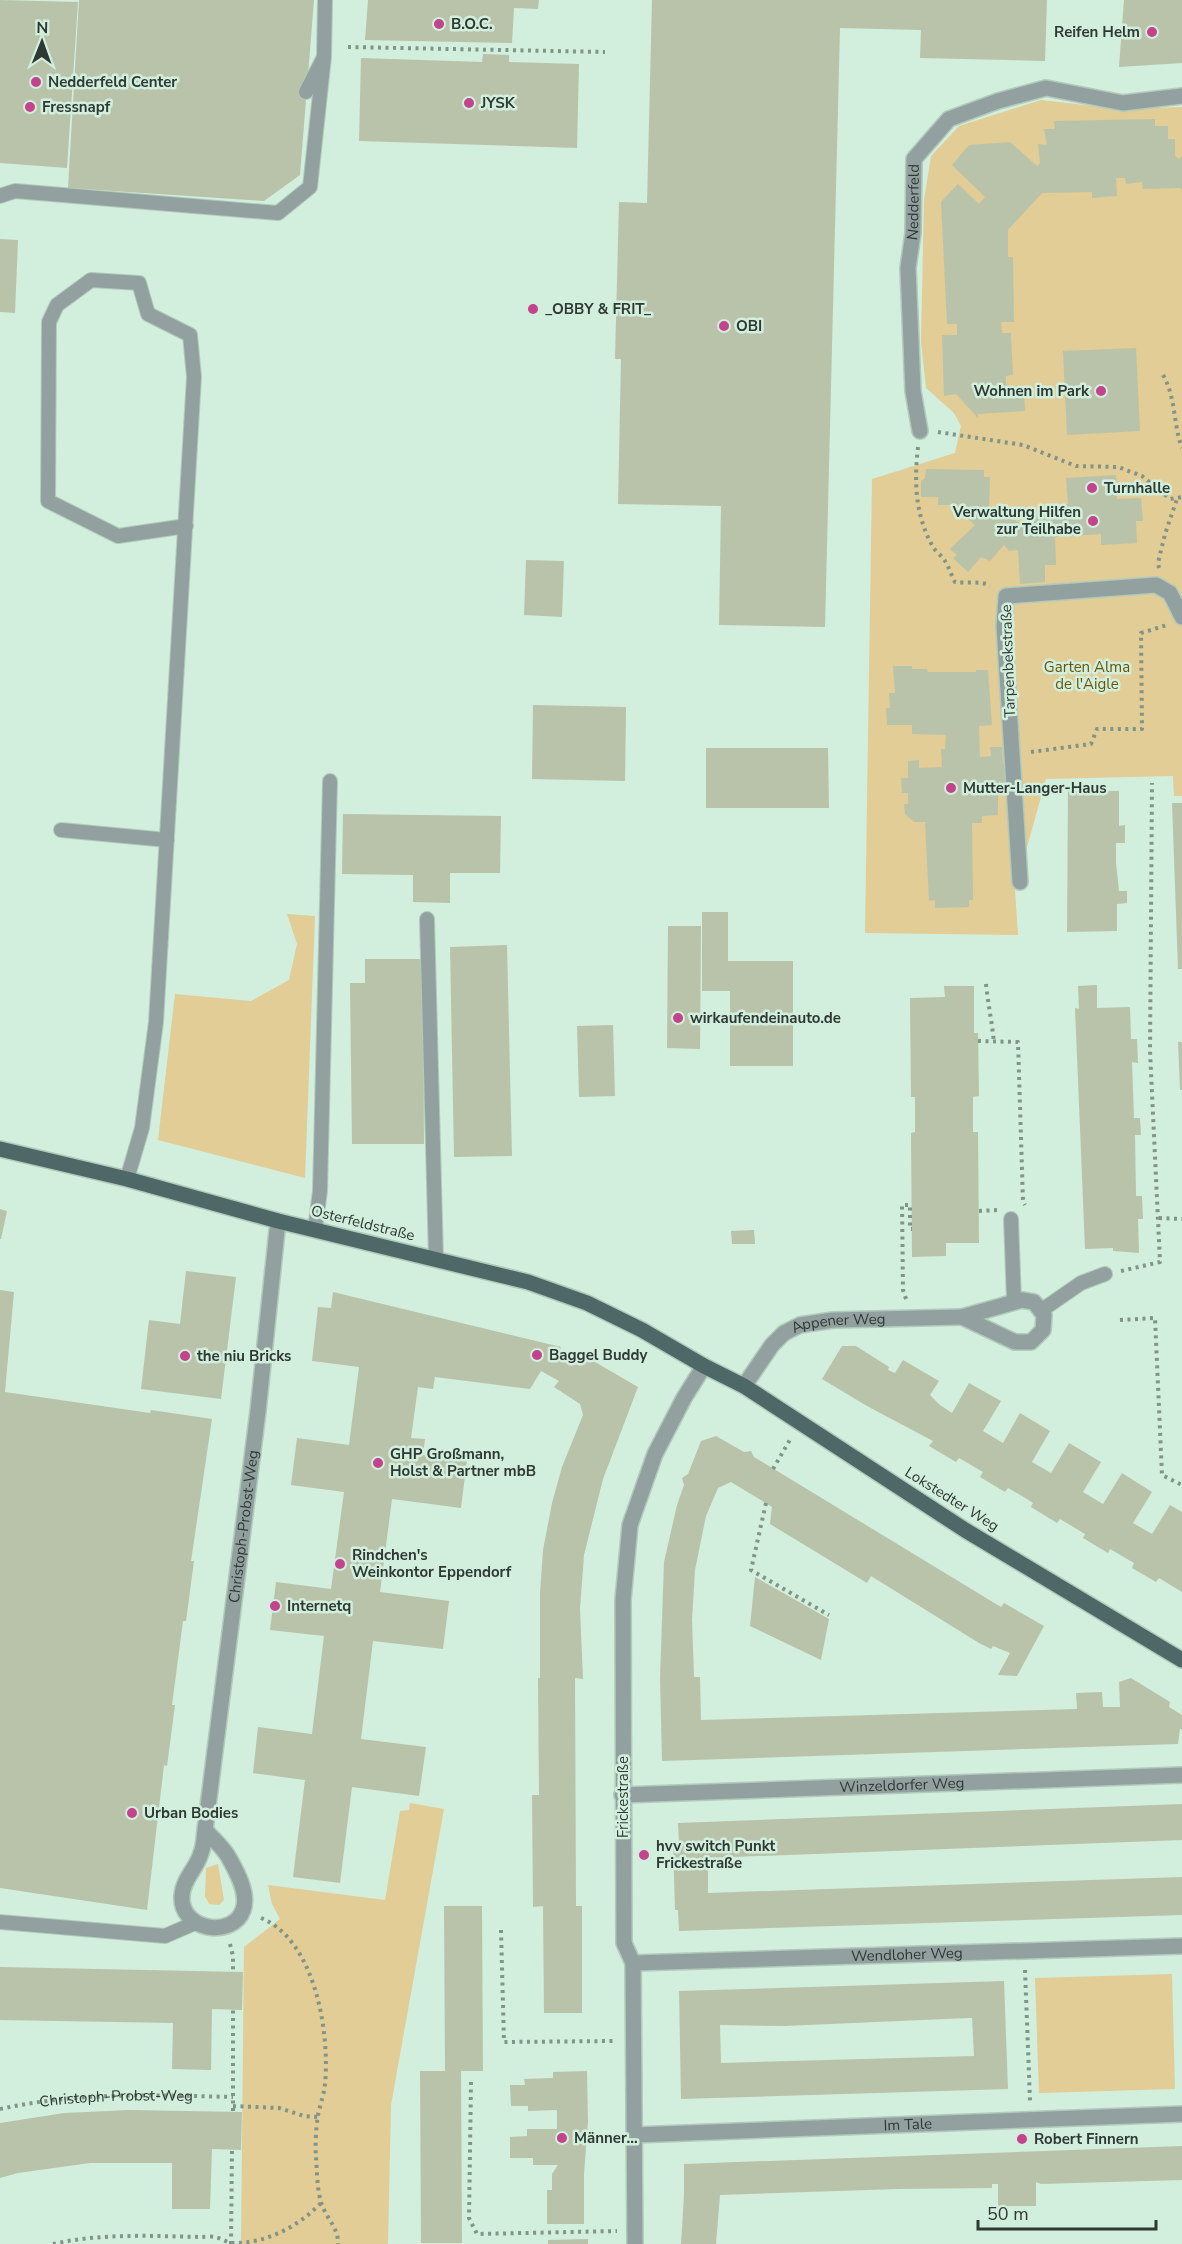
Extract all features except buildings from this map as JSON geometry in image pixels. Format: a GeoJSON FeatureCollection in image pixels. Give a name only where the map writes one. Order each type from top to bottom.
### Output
{"type":"FeatureCollection","features":[{"type":"Feature","properties":{"kind":"main road","name":"Osterfeldstraße"},"geometry":{"type":"LineString","coordinates":[[0,1149],[127,1179],[278,1221],[528,1282],[587,1303],[642,1330],[704,1366]]}},
{"type":"Feature","properties":{"kind":"main road","name":"Lokstedter Weg"},"geometry":{"type":"LineString","coordinates":[[704,1366],[744,1386],[965,1530],[1182,1660]]}},
{"type":"Feature","properties":{"kind":"street","name":"Nedderfeld"},"geometry":{"type":"LineString","coordinates":[[920,431],[913,391],[908,268],[913,233],[914,159],[949,119],[998,101],[1046,88],[1123,103],[1182,96]]}},
{"type":"Feature","properties":{"kind":"street","name":"Tarpenbekstraße"},"geometry":{"type":"LineString","coordinates":[[1020,882],[1004,626],[1006,597],[1156,585],[1164,590]]}},
{"type":"Feature","properties":{"kind":"street"},"geometry":{"type":"LineString","coordinates":[[1164,590],[1170,593],[1177,620]]}},
{"type":"Feature","properties":{"kind":"street","name":"Christoph-Probst-Weg"},"geometry":{"type":"LineString","coordinates":[[195,1923],[185,1911],[182,1897],[185,1883],[201,1853],[205,1830],[258,1411],[278,1221]]}},
{"type":"Feature","properties":{"kind":"street"},"geometry":{"type":"LineString","coordinates":[[1014,1301],[1030,1300],[1042,1310]]}},
{"type":"Feature","properties":{"kind":"street","name":"Appener Weg"},"geometry":{"type":"LineString","coordinates":[[744,1386],[772,1346],[784,1333],[800,1325],[833,1320],[962,1317],[1014,1301]]}},
{"type":"Feature","properties":{"kind":"street","name":"Appener Weg"},"geometry":{"type":"LineString","coordinates":[[962,1317],[1015,1342],[1023,1343],[1031,1342],[1044,1330],[1042,1310]]}},
{"type":"Feature","properties":{"kind":"street","name":"Frickestraße"},"geometry":{"type":"LineString","coordinates":[[635,2237],[633,1963],[624,1942],[623,1600],[630,1526],[655,1454],[684,1398],[704,1366]]}},
{"type":"Feature","properties":{"kind":"street","name":"Winzeldorfer Weg"},"geometry":{"type":"LineString","coordinates":[[622,1796],[1182,1775]]}},
{"type":"Feature","properties":{"kind":"street"},"geometry":{"type":"LineString","coordinates":[[195,1923],[212,1929],[226,1926],[243,1911],[244,1895],[241,1883],[228,1856],[205,1830]]}},
{"type":"Feature","properties":{"kind":"street","name":"Wendloher Weg"},"geometry":{"type":"LineString","coordinates":[[633,1963],[1182,1946]]}},
{"type":"Feature","properties":{"kind":"street","name":"Im Tale"},"geometry":{"type":"LineString","coordinates":[[634,2135],[1182,2114]]}},
{"type":"Feature","properties":{"kind":"lane"},"geometry":{"type":"LineString","coordinates":[[0,196],[15,191],[278,213],[310,187],[324,57],[325,0]]}},
{"type":"Feature","properties":{"kind":"lane"},"geometry":{"type":"LineString","coordinates":[[306,92],[324,57]]}},
{"type":"Feature","properties":{"kind":"lane"},"geometry":{"type":"LineString","coordinates":[[127,1179],[142,1128],[156,1022],[186,526],[194,377],[190,335],[148,314],[139,282],[91,280],[57,305],[49,322],[48,501],[118,536],[186,526]]}},
{"type":"Feature","properties":{"kind":"lane"},"geometry":{"type":"LineString","coordinates":[[315,1230],[320,1191],[330,781]]}},
{"type":"Feature","properties":{"kind":"lane"},"geometry":{"type":"LineString","coordinates":[[61,830],[167,840]]}},
{"type":"Feature","properties":{"kind":"lane"},"geometry":{"type":"LineString","coordinates":[[427,919],[436,1259]]}},
{"type":"Feature","properties":{"kind":"lane"},"geometry":{"type":"LineString","coordinates":[[1011,1219],[1014,1301]]}},
{"type":"Feature","properties":{"kind":"lane"},"geometry":{"type":"LineString","coordinates":[[1042,1310],[1081,1283],[1105,1274]]}},
{"type":"Feature","properties":{"kind":"lane"},"geometry":{"type":"LineString","coordinates":[[0,1922],[165,1936],[195,1923]]}},
{"type":"Feature","properties":{"kind":"path"},"geometry":{"type":"LineString","coordinates":[[348,47],[605,52]]}},
{"type":"Feature","properties":{"kind":"path"},"geometry":{"type":"LineString","coordinates":[[1163,375],[1169,386],[1182,447]]}},
{"type":"Feature","properties":{"kind":"path"},"geometry":{"type":"LineString","coordinates":[[1006,597],[984,583],[955,582],[948,572],[946,562],[935,550],[927,536],[917,507],[916,478],[920,431],[946,432],[1023,445],[1076,466],[1118,467],[1142,476],[1170,499],[1177,500],[1182,497]]}},
{"type":"Feature","properties":{"kind":"path"},"geometry":{"type":"LineString","coordinates":[[1164,590],[1158,563],[1177,500]]}},
{"type":"Feature","properties":{"kind":"path"},"geometry":{"type":"LineString","coordinates":[[1012,755],[1091,744],[1097,729],[1142,729],[1142,633],[1177,620]]}},
{"type":"Feature","properties":{"kind":"path"},"geometry":{"type":"LineString","coordinates":[[1105,1274],[1160,1262],[1150,1051],[1152,783]]}},
{"type":"Feature","properties":{"kind":"path"},"geometry":{"type":"LineString","coordinates":[[987,984],[989,1018],[992,1023],[994,1042]]}},
{"type":"Feature","properties":{"kind":"path"},"geometry":{"type":"LineString","coordinates":[[978,1041],[1018,1042],[1023,1202],[1028,1208]]}},
{"type":"Feature","properties":{"kind":"path"},"geometry":{"type":"LineString","coordinates":[[903,1290],[902,1205],[910,1205],[910,1229],[912,1229]]}},
{"type":"Feature","properties":{"kind":"path"},"geometry":{"type":"LineString","coordinates":[[1158,1218],[1182,1219]]}},
{"type":"Feature","properties":{"kind":"path"},"geometry":{"type":"LineString","coordinates":[[1120,1320],[1155,1318],[1162,1475],[1182,1485]]}},
{"type":"Feature","properties":{"kind":"path"},"geometry":{"type":"LineString","coordinates":[[773,1469],[800,1424]]}},
{"type":"Feature","properties":{"kind":"path"},"geometry":{"type":"LineString","coordinates":[[766,1503],[751,1570],[829,1615]]}},
{"type":"Feature","properties":{"kind":"path"},"geometry":{"type":"LineString","coordinates":[[243,1911],[274,1924],[291,1941],[304,1961],[312,1980],[324,2032],[326,2059],[325,2086],[318,2117],[315,2155],[321,2203],[338,2236],[338,2244]]}},
{"type":"Feature","properties":{"kind":"path"},"geometry":{"type":"LineString","coordinates":[[501,1930],[504,2042],[634,2041]]}},
{"type":"Feature","properties":{"kind":"path"},"geometry":{"type":"LineString","coordinates":[[1025,1952],[1031,2119]]}},
{"type":"Feature","properties":{"kind":"path"},"geometry":{"type":"LineString","coordinates":[[233,1956],[233,1972]]}},
{"type":"Feature","properties":{"kind":"path"},"geometry":{"type":"LineString","coordinates":[[233,2009],[233,2109],[279,2108],[304,2116],[318,2117]]}},
{"type":"Feature","properties":{"kind":"path"},"geometry":{"type":"LineString","coordinates":[[471,2082],[469,2218],[477,2234],[635,2237]]}},
{"type":"Feature","properties":{"kind":"path","name":"Christoph-Probst-Weg"},"geometry":{"type":"LineString","coordinates":[[0,2109],[55,2100],[126,2095],[233,2097]]}},
{"type":"Feature","properties":{"kind":"path"},"geometry":{"type":"LineString","coordinates":[[231,2244],[232,2149]]}},
{"type":"Feature","properties":{"kind":"path"},"geometry":{"type":"LineString","coordinates":[[54,2244],[104,2238],[157,2236],[215,2237],[231,2244],[248,2244],[277,2236],[308,2217],[321,2203]]}},
{"type":"Feature","properties":{"kind":"green space","name":"Garten Alma de l'Aigle"},"geometry":{"type":"Polygon","coordinates":[[[1041,100],[1120,109],[1182,107],[1182,796],[1174,796],[1173,776],[1046,779],[1015,890],[1018,935],[865,933],[872,479],[955,453],[961,426],[954,413],[926,388],[921,342],[924,200],[931,156],[959,126],[1041,100]]]}},
{"type":"Feature","properties":{"kind":"green space"},"geometry":{"type":"Polygon","coordinates":[[[287,914],[315,916],[305,1178],[158,1140],[175,994],[251,1001],[289,980],[297,944],[287,914]]]}},
{"type":"Feature","properties":{"kind":"green space"},"geometry":{"type":"Polygon","coordinates":[[[410,1803],[444,1809],[391,2105],[388,2244],[241,2244],[244,1947],[280,1919],[272,1904],[268,1885],[385,1900],[400,1811],[409,1810],[410,1803]]]}},
{"type":"Feature","properties":{"kind":"green space"},"geometry":{"type":"Polygon","coordinates":[[[218,1864],[224,1900],[219,1905],[209,1904],[205,1896],[206,1868],[218,1864]]]}},
{"type":"Feature","properties":{"kind":"green space"},"geometry":{"type":"Polygon","coordinates":[[[1172,1974],[1175,2089],[1039,2093],[1035,1978],[1172,1974]]]}},
{"type":"Feature","properties":{"kind":"place","name":"B.O.C."},"geometry":{"type":"Point","coordinates":[439,24]}},
{"type":"Feature","properties":{"kind":"place","name":"Reifen Helm"},"geometry":{"type":"Point","coordinates":[1152,32]}},
{"type":"Feature","properties":{"kind":"place","name":"Nedderfeld Center"},"geometry":{"type":"Point","coordinates":[36,82]}},
{"type":"Feature","properties":{"kind":"place","name":"JYSK"},"geometry":{"type":"Point","coordinates":[469,103]}},
{"type":"Feature","properties":{"kind":"place","name":"Fressnapf"},"geometry":{"type":"Point","coordinates":[30,107]}},
{"type":"Feature","properties":{"kind":"place","name":"_OBBY & FRIT_"},"geometry":{"type":"Point","coordinates":[533,309]}},
{"type":"Feature","properties":{"kind":"place","name":"OBI"},"geometry":{"type":"Point","coordinates":[724,326]}},
{"type":"Feature","properties":{"kind":"place","name":"Wohnen im Park"},"geometry":{"type":"Point","coordinates":[1101,391]}},
{"type":"Feature","properties":{"kind":"place","name":"Turnhalle"},"geometry":{"type":"Point","coordinates":[1092,488]}},
{"type":"Feature","properties":{"kind":"place","name":"Verwaltung Hilfen zur Teilhabe"},"geometry":{"type":"Point","coordinates":[1093,521]}},
{"type":"Feature","properties":{"kind":"place","name":"Mutter-Langer-Haus"},"geometry":{"type":"Point","coordinates":[951,788]}},
{"type":"Feature","properties":{"kind":"place","name":"wirkaufendeinauto.de"},"geometry":{"type":"Point","coordinates":[678,1018]}},
{"type":"Feature","properties":{"kind":"place","name":"Baggel Buddy"},"geometry":{"type":"Point","coordinates":[537,1355]}},
{"type":"Feature","properties":{"kind":"place","name":"the niu Bricks"},"geometry":{"type":"Point","coordinates":[185,1356]}},
{"type":"Feature","properties":{"kind":"place","name":"GHP Großmann, Holst & Partner mbB"},"geometry":{"type":"Point","coordinates":[378,1463]}},
{"type":"Feature","properties":{"kind":"place","name":"Rindchen's Weinkontor Eppendorf"},"geometry":{"type":"Point","coordinates":[340,1564]}},
{"type":"Feature","properties":{"kind":"place","name":"Internetq"},"geometry":{"type":"Point","coordinates":[275,1606]}},
{"type":"Feature","properties":{"kind":"place","name":"Urban Bodies"},"geometry":{"type":"Point","coordinates":[132,1813]}},
{"type":"Feature","properties":{"kind":"place","name":"hvv switch Punkt Frickestraße"},"geometry":{"type":"Point","coordinates":[644,1855]}},
{"type":"Feature","properties":{"kind":"place","name":"Männer..."},"geometry":{"type":"Point","coordinates":[562,2138]}},
{"type":"Feature","properties":{"kind":"place","name":"Robert Finnern"},"geometry":{"type":"Point","coordinates":[1022,2139]}}]}
